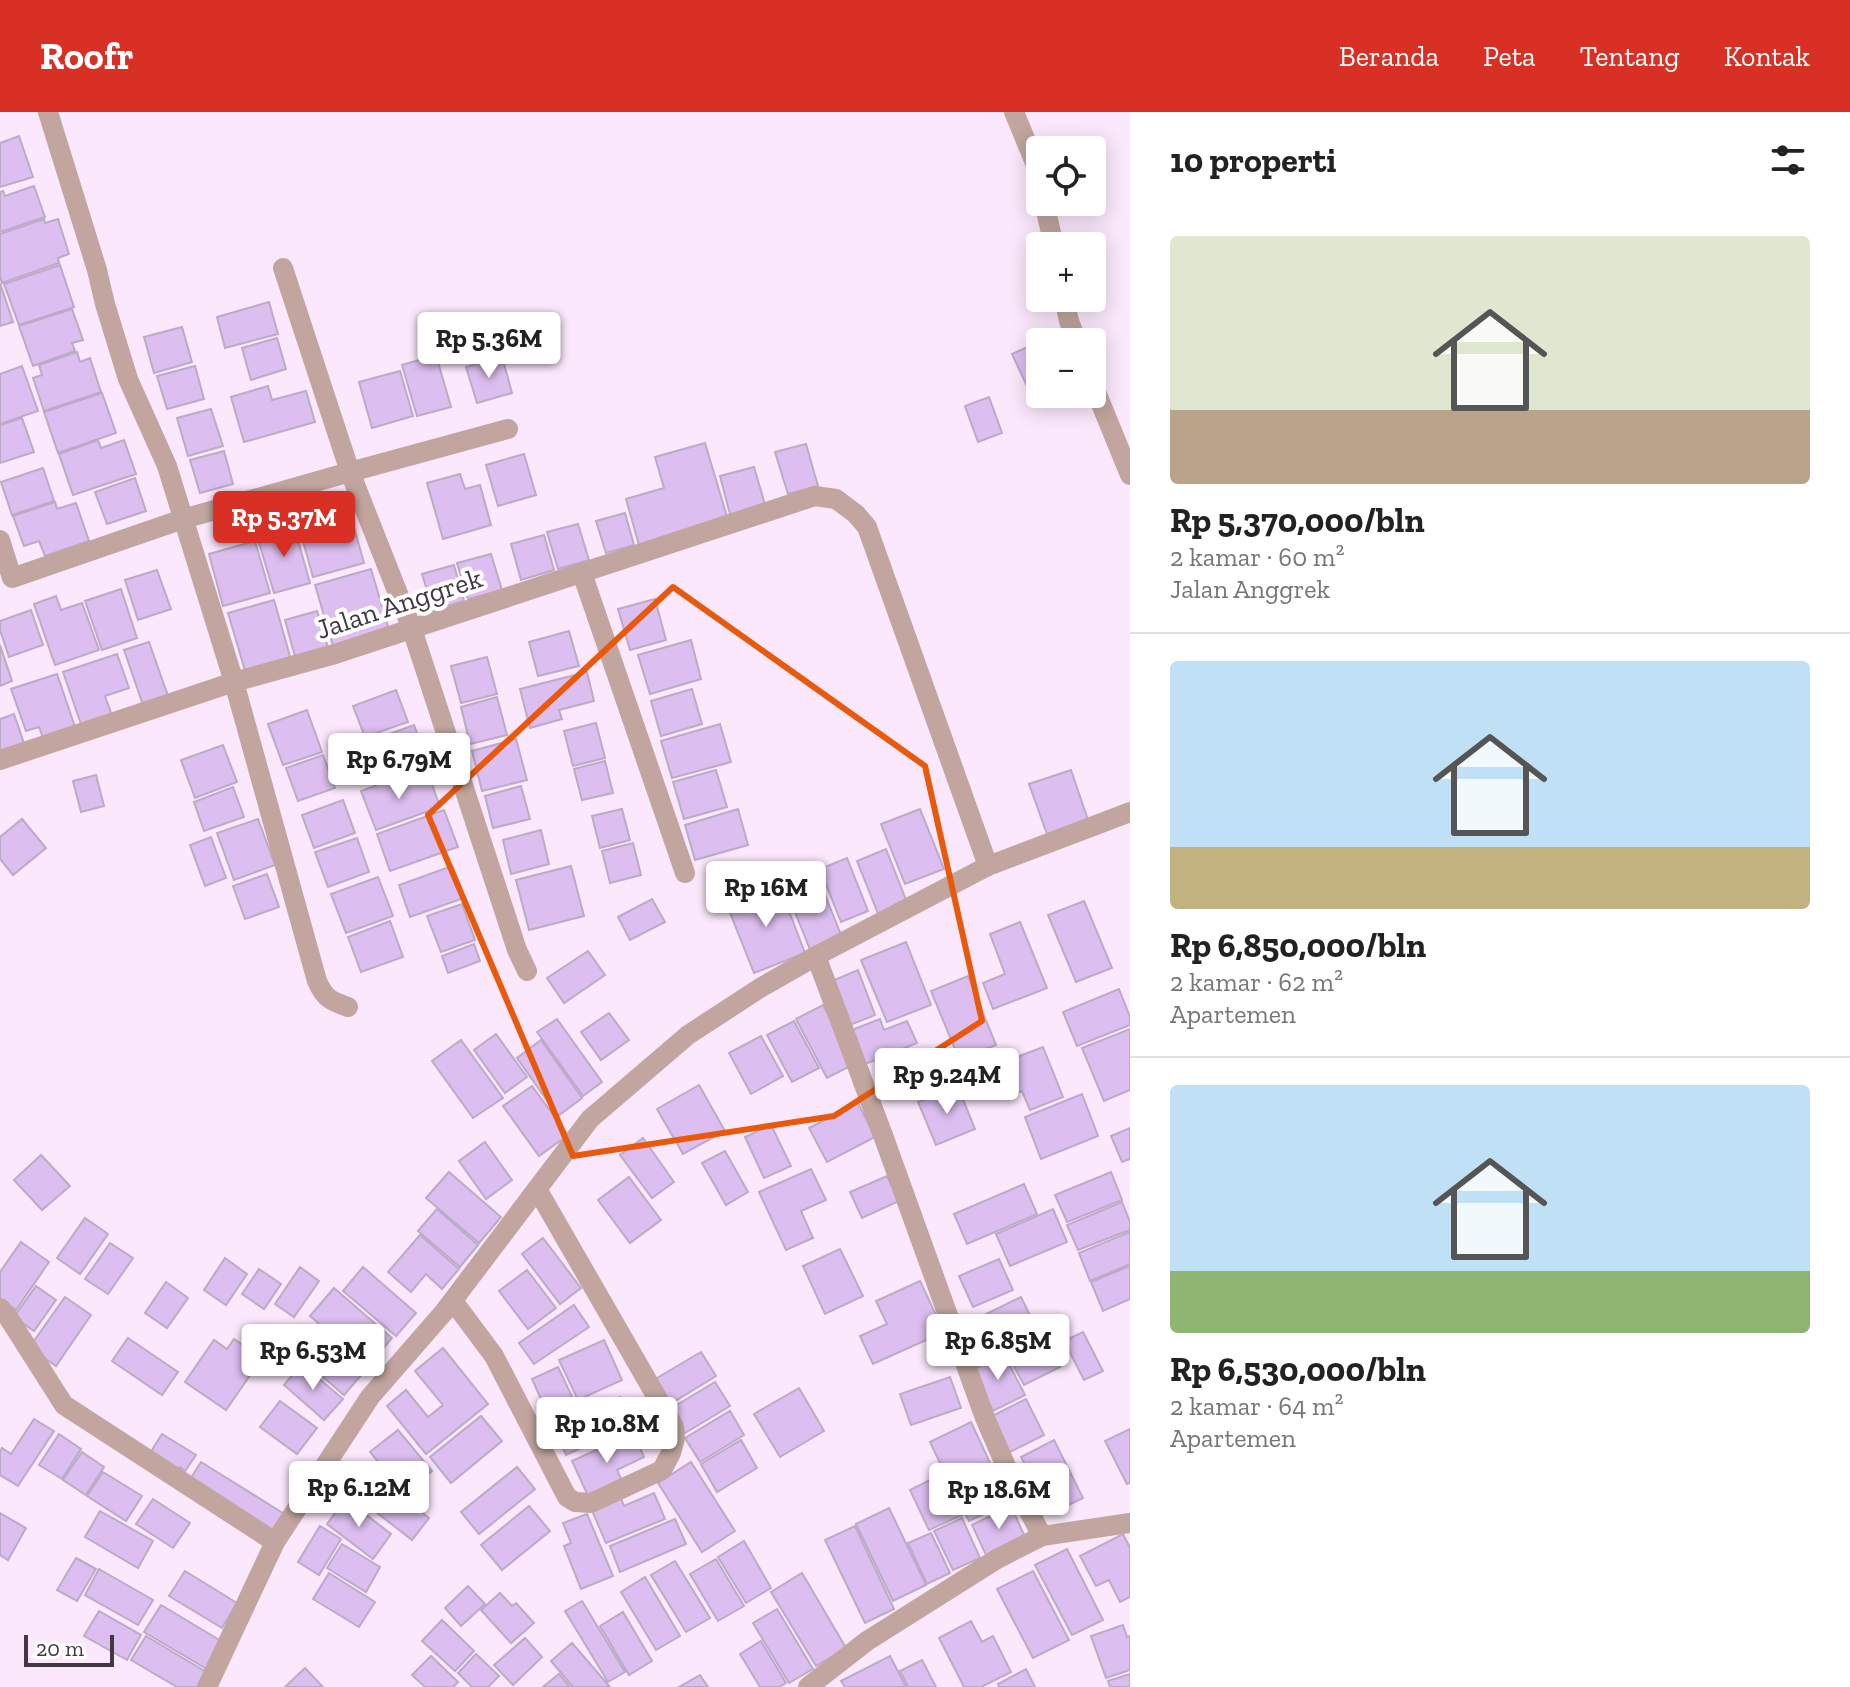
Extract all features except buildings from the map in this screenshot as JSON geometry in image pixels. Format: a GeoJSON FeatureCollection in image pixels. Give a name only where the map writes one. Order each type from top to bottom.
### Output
{"type":"FeatureCollection","features":[{"type":"Feature","properties":{"kind":"street"},"geometry":{"type":"LineString","coordinates":[[48,112],[128,379],[167,466],[234,682],[317,981],[330,1001],[348,1007]]}},
{"type":"Feature","properties":{"kind":"street"},"geometry":{"type":"LineString","coordinates":[[1014,112],[1026,141]]}},
{"type":"Feature","properties":{"kind":"street"},"geometry":{"type":"LineString","coordinates":[[283,268],[350,472],[412,629],[517,950],[527,971]]}},
{"type":"Feature","properties":{"kind":"street"},"geometry":{"type":"LineString","coordinates":[[1103,408],[1130,475]]}},
{"type":"Feature","properties":{"kind":"street"},"geometry":{"type":"LineString","coordinates":[[0,540],[6,580],[183,519],[508,429]]}},
{"type":"Feature","properties":{"kind":"street","name":"Jalan Anggrek"},"geometry":{"type":"LineString","coordinates":[[0,760],[815,496],[836,499],[867,527],[988,866]]}},
{"type":"Feature","properties":{"kind":"street"},"geometry":{"type":"LineString","coordinates":[[582,573],[685,873]]}},
{"type":"Feature","properties":{"kind":"street"},"geometry":{"type":"LineString","coordinates":[[207,1687],[275,1542],[370,1397],[453,1301],[590,1119],[688,1035],[816,956],[988,866],[1130,812]]}},
{"type":"Feature","properties":{"kind":"street"},"geometry":{"type":"LineString","coordinates":[[816,956],[985,1418],[1042,1536]]}},
{"type":"Feature","properties":{"kind":"street"},"geometry":{"type":"LineString","coordinates":[[453,1301],[494,1356],[567,1497],[575,1502],[591,1503],[662,1470],[671,1453],[674,1427],[537,1189]]}},
{"type":"Feature","properties":{"kind":"street"},"geometry":{"type":"LineString","coordinates":[[0,1308],[64,1405],[275,1542]]}},
{"type":"Feature","properties":{"kind":"street"},"geometry":{"type":"LineString","coordinates":[[808,1687],[867,1641],[997,1559],[1042,1536],[1130,1523]]}},
{"type":"Feature","properties":{"kind":"highlighted area"},"geometry":{"type":"Polygon","coordinates":[[[673,587],[925,766],[982,1021],[834,1116],[573,1156],[428,815],[673,587]]]}}]}
